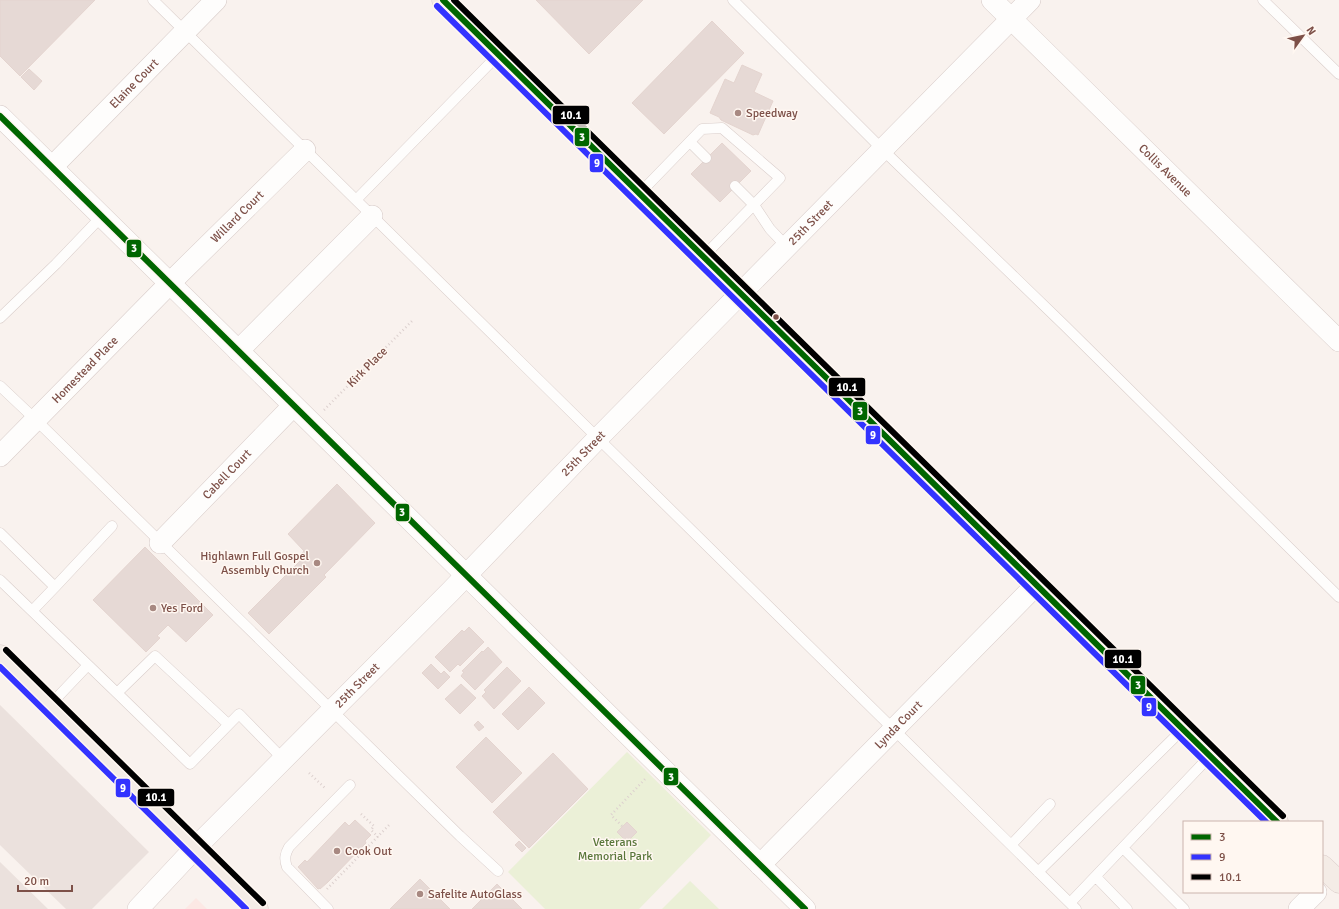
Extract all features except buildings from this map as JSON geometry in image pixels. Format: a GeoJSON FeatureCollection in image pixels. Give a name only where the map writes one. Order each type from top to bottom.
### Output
{"type":"FeatureCollection","features":[{"type":"Feature","properties":{"kind":"main road"},"geometry":{"type":"LineString","coordinates":[[443,0],[1277,821]]}},
{"type":"Feature","properties":{"kind":"main road"},"geometry":{"type":"LineString","coordinates":[[0,656],[257,909]]}},
{"type":"Feature","properties":{"kind":"street","name":"Elaine Court"},"geometry":{"type":"LineString","coordinates":[[52,168],[216,0]]}},
{"type":"Feature","properties":{"kind":"street","name":"Collis Avenue"},"geometry":{"type":"LineString","coordinates":[[992,0],[1339,341]]}},
{"type":"Feature","properties":{"kind":"street","name":"25th Street"},"geometry":{"type":"LineString","coordinates":[[138,909],[195,848],[1030,0]]}},
{"type":"Feature","properties":{"kind":"street"},"geometry":{"type":"LineString","coordinates":[[0,116],[805,909]]}},
{"type":"Feature","properties":{"kind":"street","name":"Willard Court"},"geometry":{"type":"LineString","coordinates":[[170,284],[305,150]]}},
{"type":"Feature","properties":{"kind":"street"},"geometry":{"type":"LineString","coordinates":[[238,351],[372,216]]}},
{"type":"Feature","properties":{"kind":"street","name":"Homestead Place"},"geometry":{"type":"LineString","coordinates":[[0,456],[170,284]]}},
{"type":"Feature","properties":{"kind":"street","name":"Cabell Court"},"geometry":{"type":"LineString","coordinates":[[160,543],[293,406]]}},
{"type":"Feature","properties":{"kind":"street","name":"Lynda Court"},"geometry":{"type":"LineString","coordinates":[[760,865],[1036,585]]}},
{"type":"Feature","properties":{"kind":"street"},"geometry":{"type":"LineString","coordinates":[[1299,909],[1315,893]]}},
{"type":"Feature","properties":{"kind":"lane"},"geometry":{"type":"LineString","coordinates":[[153,0],[1073,906],[1096,877],[1210,756]]}},
{"type":"Feature","properties":{"kind":"lane"},"geometry":{"type":"LineString","coordinates":[[733,0],[883,150],[1063,324],[1339,597]]}},
{"type":"Feature","properties":{"kind":"lane"},"geometry":{"type":"LineString","coordinates":[[1264,0],[1339,74]]}},
{"type":"Feature","properties":{"kind":"lane"},"geometry":{"type":"LineString","coordinates":[[356,200],[498,55]]}},
{"type":"Feature","properties":{"kind":"lane"},"geometry":{"type":"LineString","coordinates":[[639,194],[702,129],[722,128],[780,178],[703,257]]}},
{"type":"Feature","properties":{"kind":"lane"},"geometry":{"type":"LineString","coordinates":[[690,142],[706,158]]}},
{"type":"Feature","properties":{"kind":"lane"},"geometry":{"type":"LineString","coordinates":[[735,186],[754,205],[770,229],[787,247]]}},
{"type":"Feature","properties":{"kind":"lane"},"geometry":{"type":"LineString","coordinates":[[0,318],[56,264],[102,216]]}},
{"type":"Feature","properties":{"kind":"lane"},"geometry":{"type":"LineString","coordinates":[[0,386],[460,836],[498,871]]}},
{"type":"Feature","properties":{"kind":"lane"},"geometry":{"type":"LineString","coordinates":[[32,611],[112,526]]}},
{"type":"Feature","properties":{"kind":"lane"},"geometry":{"type":"LineString","coordinates":[[0,533],[55,587]]}},
{"type":"Feature","properties":{"kind":"lane"},"geometry":{"type":"LineString","coordinates":[[0,580],[190,764],[238,714],[283,759]]}},
{"type":"Feature","properties":{"kind":"lane"},"geometry":{"type":"LineString","coordinates":[[117,693],[155,656],[228,724]]}},
{"type":"Feature","properties":{"kind":"lane"},"geometry":{"type":"LineString","coordinates":[[50,705],[88,665]]}},
{"type":"Feature","properties":{"kind":"lane"},"geometry":{"type":"LineString","coordinates":[[1038,872],[1183,729]]}},
{"type":"Feature","properties":{"kind":"lane"},"geometry":{"type":"LineString","coordinates":[[328,909],[287,867],[285,854],[289,847],[350,785]]}},
{"type":"Feature","properties":{"kind":"lane"},"geometry":{"type":"LineString","coordinates":[[1011,845],[1050,804]]}},
{"type":"Feature","properties":{"kind":"lane"},"geometry":{"type":"LineString","coordinates":[[1123,848],[1184,909]]}},
{"type":"Feature","properties":{"kind":"lane"},"geometry":{"type":"LineString","coordinates":[[1096,877],[1127,909]]}},
{"type":"Feature","properties":{"kind":"path","name":"Kirk Place"},"geometry":{"type":"LineString","coordinates":[[320,414],[413,320]]}},
{"type":"Feature","properties":{"kind":"path"},"geometry":{"type":"LineString","coordinates":[[309,773],[328,790]]}},
{"type":"Feature","properties":{"kind":"path"},"geometry":{"type":"LineString","coordinates":[[622,826],[611,815],[649,774]]}},
{"type":"Feature","properties":{"kind":"path"},"geometry":{"type":"LineString","coordinates":[[361,814],[374,826],[371,830],[378,837]]}},
{"type":"Feature","properties":{"kind":"path"},"geometry":{"type":"LineString","coordinates":[[324,892],[392,823]]}},
{"type":"Feature","properties":{"kind":"shaded area"},"geometry":{"type":"Polygon","coordinates":[[[0,705],[149,852],[92,909],[66,909],[0,845],[0,705]]]}},
{"type":"Feature","properties":{"kind":"shaded area"},"geometry":{"type":"Polygon","coordinates":[[[0,862],[48,909],[0,909],[0,862]]]}},
{"type":"Feature","properties":{"kind":"shaded area"},"geometry":{"type":"Polygon","coordinates":[[[196,898],[207,909],[185,909],[196,898]]]}},
{"type":"Feature","properties":{"kind":"green space","name":"Veterans Memorial Park"},"geometry":{"type":"Polygon","coordinates":[[[627,752],[711,835],[639,909],[545,909],[508,872],[627,752]]]}},
{"type":"Feature","properties":{"kind":"green space"},"geometry":{"type":"Polygon","coordinates":[[[690,881],[719,909],[662,909],[690,881]]]}},
{"type":"Feature","properties":{"kind":"transit line","name":"3"},"geometry":{"type":"LineString","coordinates":[[443,0],[1276,821]]}},
{"type":"Feature","properties":{"kind":"transit line","name":"10.1"},"geometry":{"type":"LineString","coordinates":[[454,0],[1283,816]]}},
{"type":"Feature","properties":{"kind":"transit line","name":"9"},"geometry":{"type":"LineString","coordinates":[[437,6],[1265,821]]}},
{"type":"Feature","properties":{"kind":"transit line","name":"3"},"geometry":{"type":"LineString","coordinates":[[0,116],[805,909]]}},
{"type":"Feature","properties":{"kind":"transit line","name":"10.1"},"geometry":{"type":"LineString","coordinates":[[6,650],[263,903]]}},
{"type":"Feature","properties":{"kind":"transit line","name":"9"},"geometry":{"type":"LineString","coordinates":[[0,667],[246,909]]}},
{"type":"Feature","properties":{"kind":"place","name":"Speedway"},"geometry":{"type":"Point","coordinates":[738,113]}},
{"type":"Feature","properties":{"kind":"place","name":"Highlawn Full Gospel Assembly Church"},"geometry":{"type":"Point","coordinates":[317,563]}},
{"type":"Feature","properties":{"kind":"place","name":"Yes Ford"},"geometry":{"type":"Point","coordinates":[153,608]}},
{"type":"Feature","properties":{"kind":"place","name":"Cook Out"},"geometry":{"type":"Point","coordinates":[337,851]}},
{"type":"Feature","properties":{"kind":"place","name":"Safelite AutoGlass"},"geometry":{"type":"Point","coordinates":[420,894]}}]}
